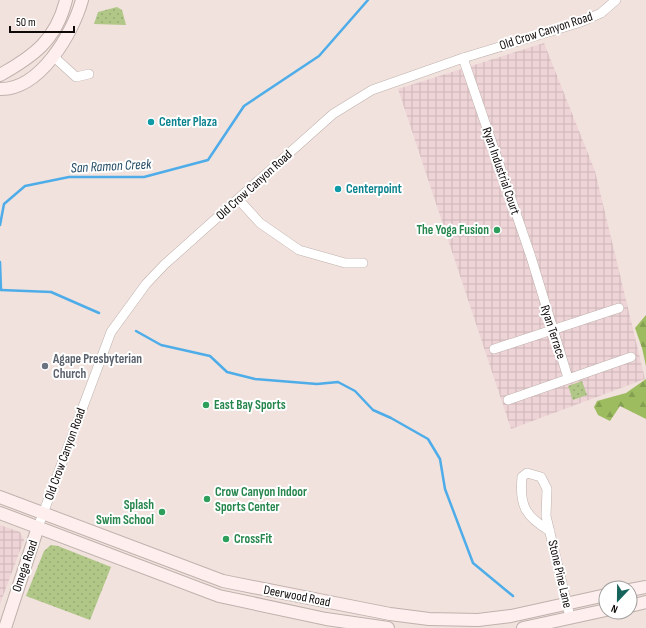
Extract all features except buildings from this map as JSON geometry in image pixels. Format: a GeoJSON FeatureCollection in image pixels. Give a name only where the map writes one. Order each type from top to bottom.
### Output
{"type":"FeatureCollection","features":[{"type":"Feature","properties":{"kind":"street"},"geometry":{"type":"LineString","coordinates":[[0,75],[33,55],[48,40],[56,27],[66,0]]}},
{"type":"Feature","properties":{"kind":"street"},"geometry":{"type":"LineString","coordinates":[[0,89],[7,89],[27,80],[53,56],[72,28],[82,0]]}},
{"type":"Feature","properties":{"kind":"street","name":"Old Crow Canyon Road"},"geometry":{"type":"LineString","coordinates":[[38,528],[111,332],[146,284],[164,265],[239,200],[333,114],[372,90],[463,58],[581,22],[601,13],[616,0]]}},
{"type":"Feature","properties":{"kind":"street"},"geometry":{"type":"LineString","coordinates":[[53,56],[76,77],[89,74]]}},
{"type":"Feature","properties":{"kind":"street","name":"Ryan Industrial Court"},"geometry":{"type":"LineString","coordinates":[[463,58],[531,257],[538,286]]}},
{"type":"Feature","properties":{"kind":"street"},"geometry":{"type":"LineString","coordinates":[[239,200],[260,223],[299,250],[344,263],[363,263]]}},
{"type":"Feature","properties":{"kind":"street","name":"Ryan Terrace"},"geometry":{"type":"LineString","coordinates":[[538,286],[568,378]]}},
{"type":"Feature","properties":{"kind":"street"},"geometry":{"type":"LineString","coordinates":[[494,349],[619,308]]}},
{"type":"Feature","properties":{"kind":"street"},"geometry":{"type":"LineString","coordinates":[[508,400],[631,357]]}},
{"type":"Feature","properties":{"kind":"street","name":"Stone Pine Lane"},"geometry":{"type":"LineString","coordinates":[[550,531],[530,517],[524,506],[521,489],[522,477],[527,473],[541,477],[547,489],[546,516],[550,531],[568,603],[570,617]]}},
{"type":"Feature","properties":{"kind":"street","name":"Deerwood Road"},"geometry":{"type":"LineString","coordinates":[[0,497],[224,581],[390,614],[429,619],[478,620],[511,616],[598,597]]}},
{"type":"Feature","properties":{"kind":"street","name":"Deerwood Road"},"geometry":{"type":"LineString","coordinates":[[0,513],[219,596],[326,618],[388,628]]}},
{"type":"Feature","properties":{"kind":"street","name":"Omega Road"},"geometry":{"type":"LineString","coordinates":[[5,628],[38,528]]}},
{"type":"Feature","properties":{"kind":"street"},"geometry":{"type":"LineString","coordinates":[[523,628],[598,612]]}},
{"type":"Feature","properties":{"kind":"shaded area"},"geometry":{"type":"Polygon","coordinates":[[[544,43],[595,171],[645,379],[511,429],[398,89],[544,43]]]}},
{"type":"Feature","properties":{"kind":"shaded area"},"geometry":{"type":"Polygon","coordinates":[[[0,525],[20,532],[24,540],[0,604],[0,525]]]}},
{"type":"Feature","properties":{"kind":"green space"},"geometry":{"type":"Polygon","coordinates":[[[117,7],[122,10],[126,25],[94,24],[98,12],[117,7]]]}},
{"type":"Feature","properties":{"kind":"green space"},"geometry":{"type":"Polygon","coordinates":[[[646,315],[646,366],[635,328],[646,315]]]}},
{"type":"Feature","properties":{"kind":"green space"},"geometry":{"type":"Polygon","coordinates":[[[646,379],[646,419],[620,406],[610,421],[598,415],[594,407],[597,401],[626,393],[646,379]]]}},
{"type":"Feature","properties":{"kind":"green space"},"geometry":{"type":"Polygon","coordinates":[[[582,381],[587,395],[573,400],[568,386],[582,381]]]}},
{"type":"Feature","properties":{"kind":"green space"},"geometry":{"type":"Polygon","coordinates":[[[51,545],[58,546],[111,567],[90,620],[26,596],[44,551],[51,545]]]}},
{"type":"Feature","properties":{"kind":"waterway","name":"San Ramon Creek"},"geometry":{"type":"LineString","coordinates":[[0,225],[4,204],[25,186],[69,177],[144,177],[208,160],[244,106],[319,56],[368,0]]}},
{"type":"Feature","properties":{"kind":"waterway","name":"San Ramon Creek"},"geometry":{"type":"LineString","coordinates":[[0,262],[1,290]]}},
{"type":"Feature","properties":{"kind":"waterway"},"geometry":{"type":"LineString","coordinates":[[1,290],[51,292],[99,313]]}},
{"type":"Feature","properties":{"kind":"waterway"},"geometry":{"type":"LineString","coordinates":[[136,331],[161,345],[210,356],[227,372],[255,379],[317,384],[338,382],[355,391],[373,410],[391,418],[428,439],[440,459],[445,489],[473,563],[513,596]]}},
{"type":"Feature","properties":{"kind":"place","name":"Center Plaza"},"geometry":{"type":"Point","coordinates":[151,122]}},
{"type":"Feature","properties":{"kind":"place","name":"Centerpoint"},"geometry":{"type":"Point","coordinates":[338,189]}},
{"type":"Feature","properties":{"kind":"place","name":"The Yoga Fusion"},"geometry":{"type":"Point","coordinates":[497,230]}},
{"type":"Feature","properties":{"kind":"place","name":"Agape Presbyterian Church"},"geometry":{"type":"Point","coordinates":[45,366]}},
{"type":"Feature","properties":{"kind":"place","name":"East Bay Sports"},"geometry":{"type":"Point","coordinates":[206,405]}},
{"type":"Feature","properties":{"kind":"place","name":"Crow Canyon Indoor Sports Center"},"geometry":{"type":"Point","coordinates":[207,499]}},
{"type":"Feature","properties":{"kind":"place","name":"Splash Swim School"},"geometry":{"type":"Point","coordinates":[162,512]}},
{"type":"Feature","properties":{"kind":"place","name":"CrossFit"},"geometry":{"type":"Point","coordinates":[226,539]}}]}
